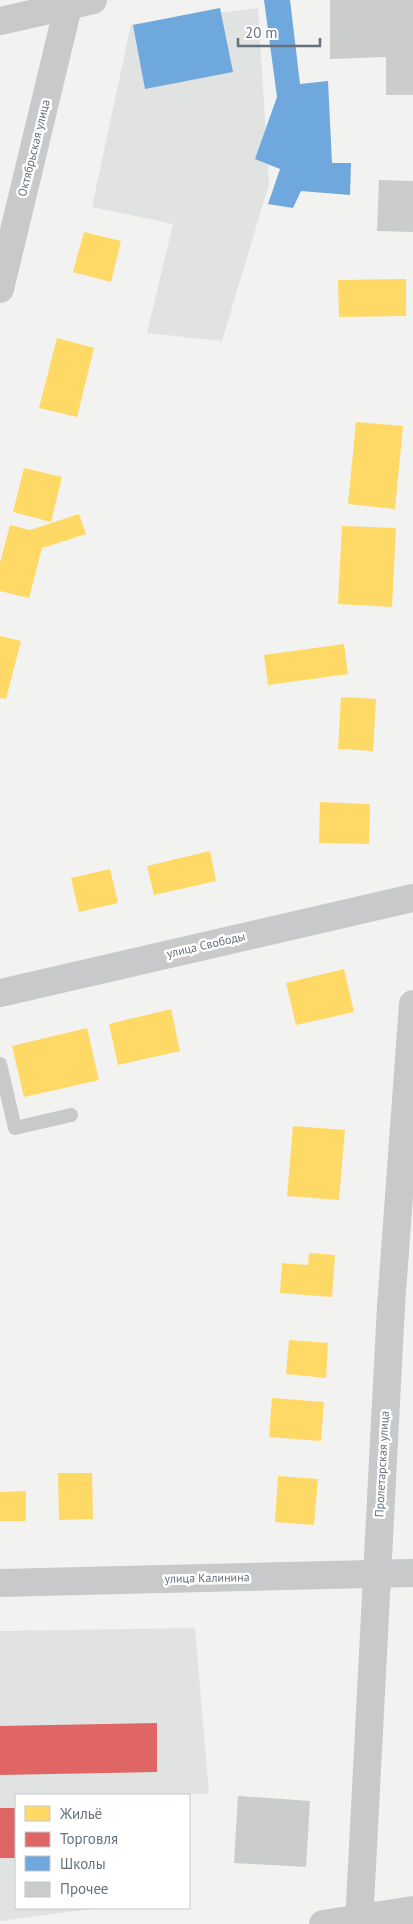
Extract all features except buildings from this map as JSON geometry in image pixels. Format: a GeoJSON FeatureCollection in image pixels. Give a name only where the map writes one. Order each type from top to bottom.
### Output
{"type":"FeatureCollection","features":[{"type":"Feature","properties":{"kind":"street"},"geometry":{"type":"LineString","coordinates":[[0,21],[81,3]]}},
{"type":"Feature","properties":{"kind":"street","name":"Октябрьская улица"},"geometry":{"type":"LineString","coordinates":[[0,290],[81,3]]}},
{"type":"Feature","properties":{"kind":"street","name":"улица Свободы"},"geometry":{"type":"LineString","coordinates":[[0,992],[413,898]]}},
{"type":"Feature","properties":{"kind":"street","name":"Пролетарская улица"},"geometry":{"type":"LineString","coordinates":[[359,1921],[391,1306],[413,1004]]}},
{"type":"Feature","properties":{"kind":"street","name":"улица Калинина"},"geometry":{"type":"LineString","coordinates":[[0,1582],[413,1573]]}},
{"type":"Feature","properties":{"kind":"street"},"geometry":{"type":"LineString","coordinates":[[323,1924],[359,1921],[413,1910]]}},
{"type":"Feature","properties":{"kind":"lane"},"geometry":{"type":"LineString","coordinates":[[0,1064],[15,1128],[71,1115]]}},
{"type":"Feature","properties":{"kind":"shaded area"},"geometry":{"type":"Polygon","coordinates":[[[258,8],[269,184],[222,341],[147,333],[173,224],[92,207],[131,24],[258,8]]]}},
{"type":"Feature","properties":{"kind":"shaded area"},"geometry":{"type":"Polygon","coordinates":[[[195,1628],[209,1794],[15,1794],[15,1909],[91,1909],[0,1921],[0,1631],[195,1628]]]}}]}
